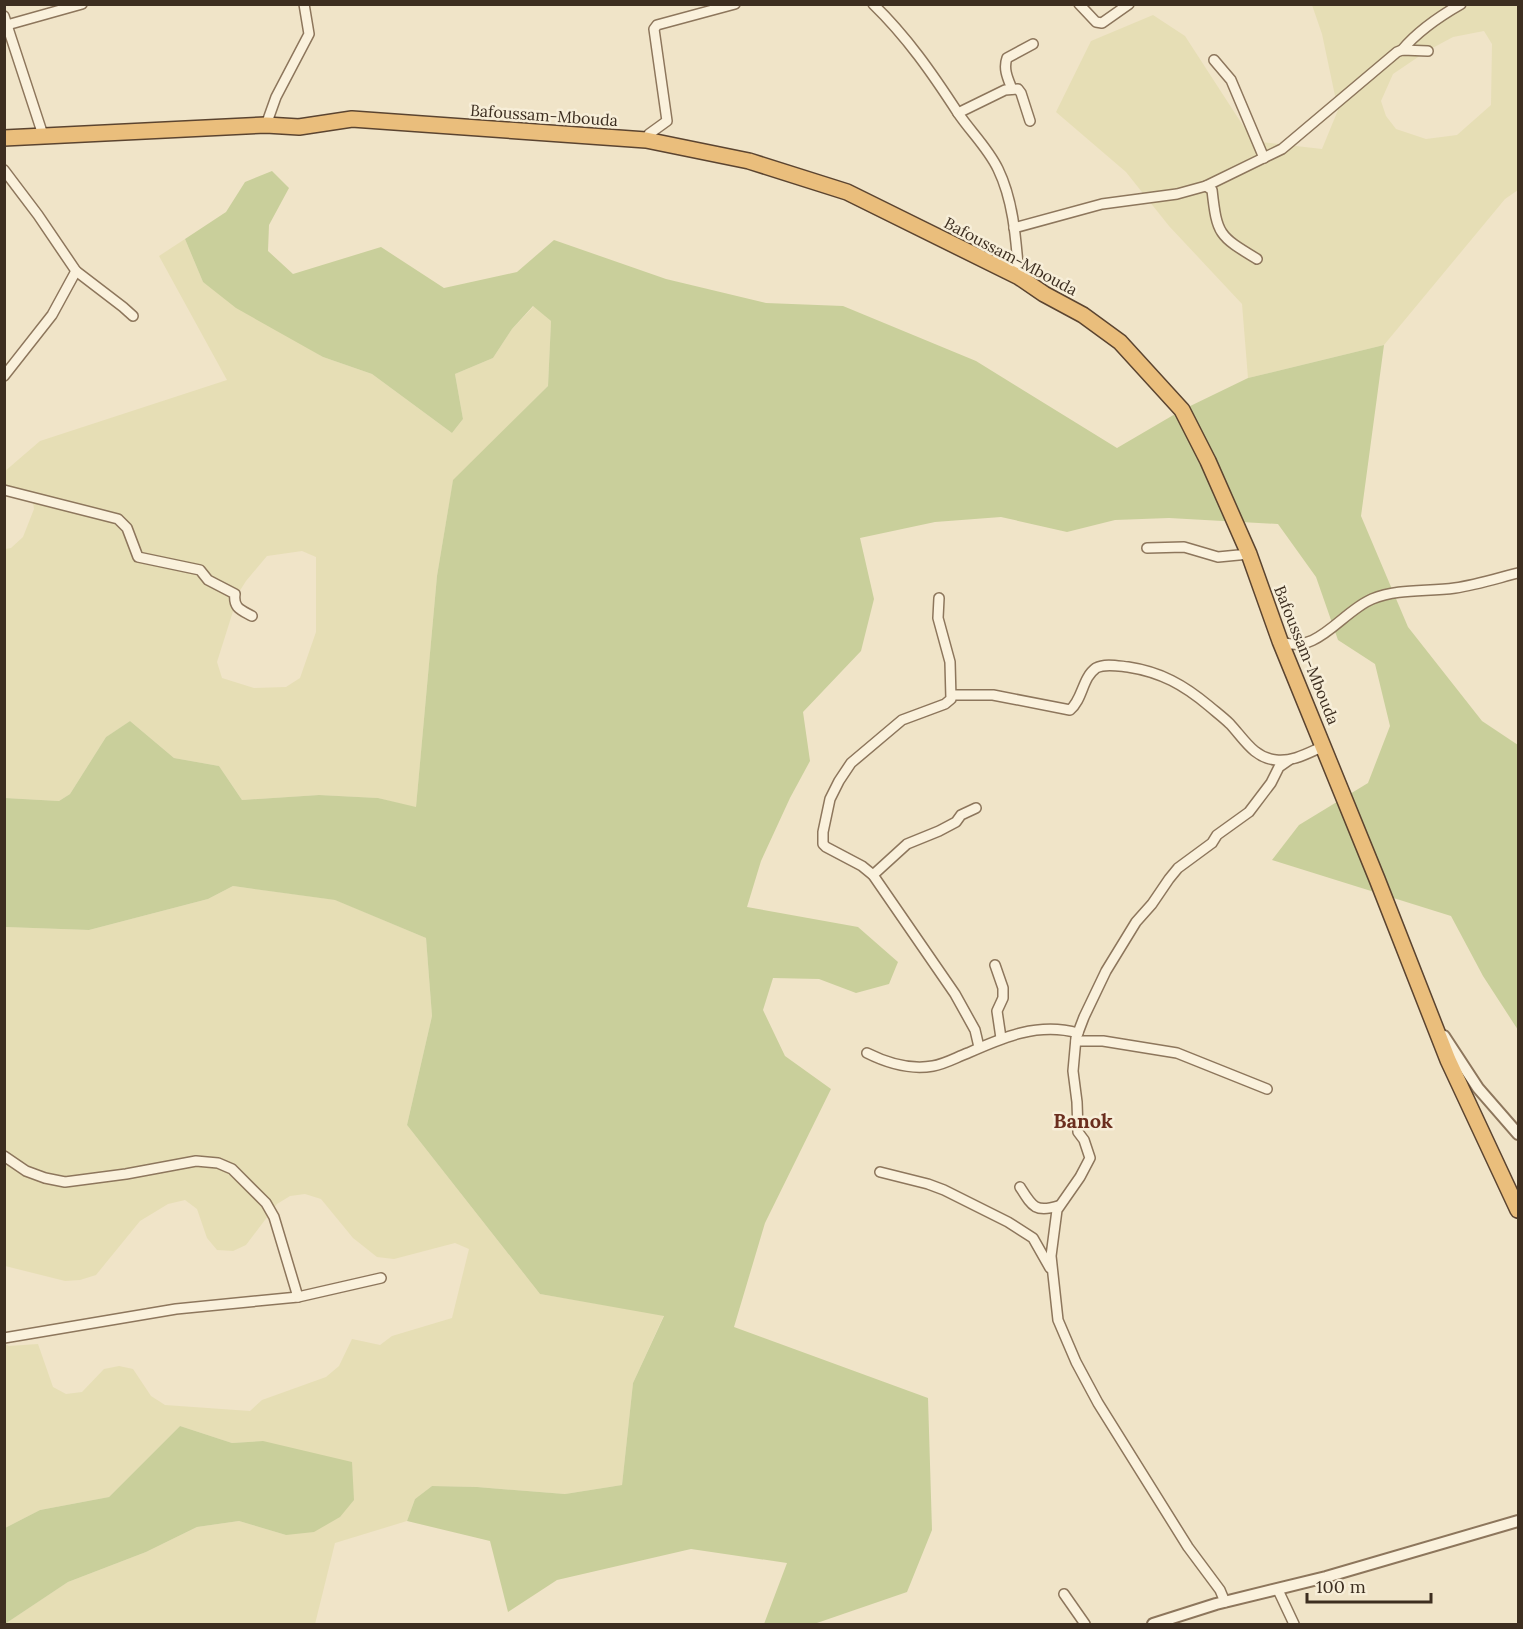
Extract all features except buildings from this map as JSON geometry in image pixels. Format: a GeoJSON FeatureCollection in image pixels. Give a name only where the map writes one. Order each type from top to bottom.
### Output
{"type":"FeatureCollection","features":[{"type":"Feature","properties":{"kind":"highway","name":"Bafoussam-Mbouda"},"geometry":{"type":"LineString","coordinates":[[4,138],[267,125],[299,127],[352,119],[646,140],[749,161],[847,192],[1019,277],[1044,294],[1083,315],[1120,342],[1182,410],[1208,461],[1249,554],[1280,641],[1448,1060],[1518,1210]]}},
{"type":"Feature","properties":{"kind":"street"},"geometry":{"type":"LineString","coordinates":[[43,135],[5,20],[82,4]]}},
{"type":"Feature","properties":{"kind":"street"},"geometry":{"type":"LineString","coordinates":[[267,125],[276,97],[309,34],[304,4]]}},
{"type":"Feature","properties":{"kind":"street"},"geometry":{"type":"LineString","coordinates":[[646,140],[649,134],[667,121],[654,29],[657,25],[735,4]]}},
{"type":"Feature","properties":{"kind":"street"},"geometry":{"type":"LineString","coordinates":[[875,7],[888,4]]}},
{"type":"Feature","properties":{"kind":"street"},"geometry":{"type":"LineString","coordinates":[[1079,4],[1096,21],[1102,23],[1129,4]]}},
{"type":"Feature","properties":{"kind":"street"},"geometry":{"type":"LineString","coordinates":[[1014,228],[1102,204],[1177,194],[1206,186],[1282,149],[1397,52],[1461,4]]}},
{"type":"Feature","properties":{"kind":"street"},"geometry":{"type":"LineString","coordinates":[[875,7],[909,42],[998,168],[1008,197],[1014,228],[1019,277]]}},
{"type":"Feature","properties":{"kind":"street"},"geometry":{"type":"LineString","coordinates":[[1012,89],[1006,73],[1007,58],[1033,44]]}},
{"type":"Feature","properties":{"kind":"street"},"geometry":{"type":"LineString","coordinates":[[1402,50],[1428,51]]}},
{"type":"Feature","properties":{"kind":"street"},"geometry":{"type":"LineString","coordinates":[[1214,60],[1231,80],[1264,158]]}},
{"type":"Feature","properties":{"kind":"street"},"geometry":{"type":"LineString","coordinates":[[958,112],[1005,90],[1018,89],[1030,121]]}},
{"type":"Feature","properties":{"kind":"street"},"geometry":{"type":"LineString","coordinates":[[4,170],[39,215],[76,271],[133,316]]}},
{"type":"Feature","properties":{"kind":"street"},"geometry":{"type":"LineString","coordinates":[[1206,186],[1212,190],[1215,219],[1221,233],[1232,244],[1257,259]]}},
{"type":"Feature","properties":{"kind":"street"},"geometry":{"type":"LineString","coordinates":[[4,376],[52,315],[76,271]]}},
{"type":"Feature","properties":{"kind":"street"},"geometry":{"type":"LineString","coordinates":[[4,490],[118,519],[127,528],[138,557],[200,570],[208,580],[235,594],[235,605],[238,609],[252,616]]}},
{"type":"Feature","properties":{"kind":"street"},"geometry":{"type":"LineString","coordinates":[[1147,549],[1184,547],[1218,557],[1249,554]]}},
{"type":"Feature","properties":{"kind":"street"},"geometry":{"type":"LineString","coordinates":[[1280,641],[1292,646],[1312,642],[1371,600],[1407,590],[1455,588],[1518,573]]}},
{"type":"Feature","properties":{"kind":"street"},"geometry":{"type":"LineString","coordinates":[[939,598],[938,618],[950,662],[951,699],[945,704],[902,720],[847,769],[830,799],[824,825],[823,844],[873,874],[955,994],[975,1030],[979,1047]]}},
{"type":"Feature","properties":{"kind":"street"},"geometry":{"type":"LineString","coordinates":[[952,695],[993,695],[1070,711],[1079,700],[1090,674],[1097,668],[1106,665],[1145,670],[1168,677],[1187,688],[1229,723],[1254,751],[1274,760],[1289,760]]}},
{"type":"Feature","properties":{"kind":"street"},"geometry":{"type":"LineString","coordinates":[[1225,1602],[1220,1590],[1188,1547],[1129,1454],[1085,1380],[1058,1320],[1052,1273],[1053,1240],[1058,1206],[1080,1177],[1090,1158],[1084,1140],[1078,1132],[1073,1071],[1077,1037],[1100,982],[1136,922],[1178,868],[1212,843],[1223,830],[1249,812],[1271,783],[1279,767],[1289,760],[1324,746]]}},
{"type":"Feature","properties":{"kind":"street"},"geometry":{"type":"LineString","coordinates":[[873,874],[907,844],[939,831],[956,822],[961,815],[976,808]]}},
{"type":"Feature","properties":{"kind":"street"},"geometry":{"type":"LineString","coordinates":[[995,965],[1004,988],[1003,998],[997,1011],[1001,1038]]}},
{"type":"Feature","properties":{"kind":"street"},"geometry":{"type":"LineString","coordinates":[[1432,1018],[1479,1088],[1518,1134]]}},
{"type":"Feature","properties":{"kind":"street"},"geometry":{"type":"LineString","coordinates":[[867,1053],[884,1061],[908,1066],[934,1066],[1001,1038],[1026,1031],[1054,1028],[1077,1037],[1177,1053],[1267,1089]]}},
{"type":"Feature","properties":{"kind":"street"},"geometry":{"type":"LineString","coordinates":[[4,1156],[26,1171],[65,1182],[196,1161],[218,1163],[232,1169],[266,1203],[274,1217],[298,1297]]}},
{"type":"Feature","properties":{"kind":"street"},"geometry":{"type":"LineString","coordinates":[[880,1172],[945,1190],[1008,1222],[1032,1238],[1047,1260],[1052,1273]]}},
{"type":"Feature","properties":{"kind":"street"},"geometry":{"type":"LineString","coordinates":[[1020,1187],[1032,1205],[1040,1209],[1058,1206]]}},
{"type":"Feature","properties":{"kind":"street"},"geometry":{"type":"LineString","coordinates":[[4,1338],[176,1309],[298,1297],[381,1278]]}},
{"type":"Feature","properties":{"kind":"street"},"geometry":{"type":"LineString","coordinates":[[1153,1624],[1518,1521]]}},
{"type":"Feature","properties":{"kind":"street"},"geometry":{"type":"LineString","coordinates":[[1278,1590],[1294,1624]]}},
{"type":"Feature","properties":{"kind":"street"},"geometry":{"type":"LineString","coordinates":[[1064,1594],[1084,1624]]}},
{"type":"Feature","properties":{"kind":"shaded area"},"geometry":{"type":"Polygon","coordinates":[[[1312,5],[1518,5],[1518,190],[1505,199],[1384,345],[1248,378],[1242,304],[1169,226],[1126,172],[1056,112],[1091,41],[1153,15],[1185,36],[1253,141],[1322,149],[1338,110],[1322,34],[1312,5]],[[1484,31],[1453,37],[1393,74],[1381,101],[1386,116],[1396,129],[1426,139],[1457,135],[1491,105],[1492,44],[1484,31]]]}},
{"type":"Feature","properties":{"kind":"shaded area"},"geometry":{"type":"Polygon","coordinates":[[[185,239],[203,282],[323,357],[372,374],[452,433],[463,419],[455,374],[493,358],[512,329],[534,306],[551,321],[548,386],[453,481],[437,576],[416,808],[378,798],[319,795],[242,800],[219,766],[174,758],[130,721],[106,737],[70,794],[59,801],[5,798],[5,549],[11,548],[23,537],[34,509],[33,502],[5,493],[4,472],[40,441],[227,380],[159,256],[185,239]],[[302,551],[267,556],[246,581],[234,600],[235,605],[217,662],[222,678],[254,688],[286,687],[300,678],[316,632],[316,557],[302,551]]]}},
{"type":"Feature","properties":{"kind":"shaded area"},"geometry":{"type":"Polygon","coordinates":[[[233,886],[336,900],[426,938],[432,1016],[407,1125],[540,1294],[664,1315],[633,1383],[622,1485],[565,1494],[432,1486],[415,1499],[407,1521],[335,1543],[315,1624],[5,1624],[68,1582],[146,1552],[197,1527],[239,1521],[286,1535],[263,1441],[232,1443],[180,1426],[109,1497],[40,1510],[5,1528],[5,1344],[9,1346],[38,1344],[53,1387],[66,1394],[82,1392],[104,1369],[119,1366],[133,1369],[151,1396],[165,1405],[250,1411],[262,1400],[326,1377],[339,1366],[352,1339],[380,1345],[392,1336],[452,1318],[469,1249],[455,1243],[394,1259],[377,1257],[353,1238],[321,1199],[305,1194],[290,1196],[277,1204],[246,1245],[233,1251],[217,1250],[207,1238],[197,1209],[185,1200],[168,1204],[140,1221],[96,1275],[80,1280],[65,1281],[5,1266],[5,927],[89,930],[208,899],[233,886]]]}},
{"type":"Feature","properties":{"kind":"green space"},"geometry":{"type":"Polygon","coordinates":[[[272,171],[289,188],[269,225],[268,251],[293,274],[381,247],[444,288],[517,272],[554,240],[666,279],[766,303],[843,306],[976,361],[1117,448],[1182,410],[1248,378],[1384,345],[1361,516],[1408,627],[1482,721],[1518,745],[1518,1030],[1483,976],[1451,916],[1272,860],[1299,825],[1368,783],[1390,726],[1375,664],[1338,640],[1316,577],[1278,524],[1169,518],[1115,520],[1067,532],[1001,517],[935,522],[860,538],[874,599],[861,651],[803,712],[810,761],[761,861],[747,907],[858,927],[898,962],[889,984],[856,993],[819,979],[773,978],[763,1010],[785,1056],[831,1089],[765,1223],[734,1327],[928,1398],[932,1530],[907,1592],[814,1624],[764,1624],[787,1563],[691,1549],[557,1580],[508,1612],[490,1541],[407,1521],[415,1499],[432,1486],[565,1494],[622,1485],[633,1383],[664,1316],[540,1294],[407,1125],[432,1016],[426,938],[335,900],[233,886],[208,899],[89,930],[5,927],[5,798],[59,801],[70,794],[106,737],[130,721],[174,758],[219,766],[242,800],[319,795],[378,798],[416,807],[437,576],[453,480],[548,386],[551,321],[533,306],[512,329],[493,358],[455,374],[463,419],[452,433],[372,374],[323,357],[236,308],[203,282],[185,239],[226,212],[245,182],[272,171]]]}},
{"type":"Feature","properties":{"kind":"green space"},"geometry":{"type":"Polygon","coordinates":[[[180,1426],[232,1443],[263,1441],[352,1462],[354,1500],[340,1517],[314,1532],[286,1535],[239,1521],[197,1527],[146,1552],[68,1582],[5,1624],[5,1528],[40,1510],[109,1497],[180,1426]]]}},
{"type":"Feature","properties":{"kind":"district","name":"Banok"},"geometry":{"type":"Point","coordinates":[1083,1121]}}]}
